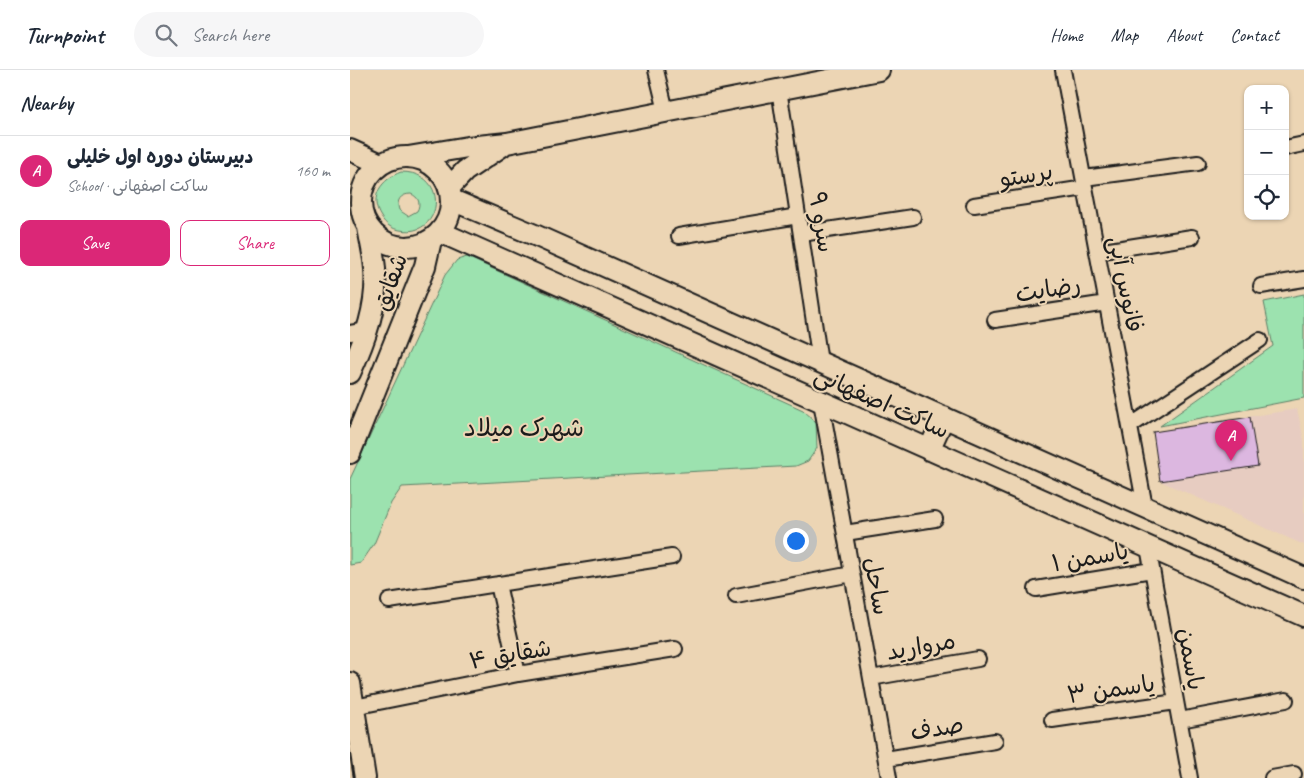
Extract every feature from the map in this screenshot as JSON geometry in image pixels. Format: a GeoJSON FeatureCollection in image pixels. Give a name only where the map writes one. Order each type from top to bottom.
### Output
{"type":"FeatureCollection","features":[{"type":"Feature","properties":{"kind":"main road"},"geometry":{"type":"LineString","coordinates":[[408,157],[421,159],[434,166],[443,176],[451,194],[447,222],[435,236],[418,246],[404,247],[390,244],[377,237],[368,226],[355,195],[371,173],[382,164],[394,158],[506,143],[879,70]]}},
{"type":"Feature","properties":{"kind":"main road"},"geometry":{"type":"LineString","coordinates":[[451,194],[465,171],[506,143]]}},
{"type":"Feature","properties":{"kind":"main road"},"geometry":{"type":"LineString","coordinates":[[350,150],[382,164]]}},
{"type":"Feature","properties":{"kind":"main road","name":"ساکت اصفهانی"},"geometry":{"type":"LineString","coordinates":[[451,194],[537,236],[1304,578]]}},
{"type":"Feature","properties":{"kind":"main road","name":"شقایق"},"geometry":{"type":"LineString","coordinates":[[350,374],[359,331],[373,312],[376,269],[368,226]]}},
{"type":"Feature","properties":{"kind":"main road","name":"ساکت اصفهانی"},"geometry":{"type":"LineString","coordinates":[[435,236],[821,402],[1304,616]]}},
{"type":"Feature","properties":{"kind":"main road","name":"شقایق"},"geometry":{"type":"LineString","coordinates":[[350,453],[425,266],[435,236]]}},
{"type":"Feature","properties":{"kind":"main road"},"geometry":{"type":"LineString","coordinates":[[929,450],[944,417]]}},
{"type":"Feature","properties":{"kind":"main road"},"geometry":{"type":"LineString","coordinates":[[350,683],[352,707],[365,778]]}},
{"type":"Feature","properties":{"kind":"street"},"geometry":{"type":"LineString","coordinates":[[656,70],[666,111]]}},
{"type":"Feature","properties":{"kind":"street","name":"فانوس آبی"},"geometry":{"type":"LineString","coordinates":[[1063,70],[1145,507]]}},
{"type":"Feature","properties":{"kind":"street","name":"سرو ۹"},"geometry":{"type":"LineString","coordinates":[[779,89],[820,362]]}},
{"type":"Feature","properties":{"kind":"street"},"geometry":{"type":"LineString","coordinates":[[1289,147],[1304,144]]}},
{"type":"Feature","properties":{"kind":"street","name":"پرستو"},"geometry":{"type":"LineString","coordinates":[[974,206],[1084,183],[1198,163]]}},
{"type":"Feature","properties":{"kind":"street"},"geometry":{"type":"LineString","coordinates":[[679,236],[798,216]]}},
{"type":"Feature","properties":{"kind":"street"},"geometry":{"type":"LineString","coordinates":[[801,234],[913,217]]}},
{"type":"Feature","properties":{"kind":"street"},"geometry":{"type":"LineString","coordinates":[[1097,252],[1192,237]]}},
{"type":"Feature","properties":{"kind":"street"},"geometry":{"type":"LineString","coordinates":[[1261,286],[1304,279]]}},
{"type":"Feature","properties":{"kind":"street","name":"رضایت"},"geometry":{"type":"LineString","coordinates":[[995,320],[1107,303]]}},
{"type":"Feature","properties":{"kind":"street"},"geometry":{"type":"LineString","coordinates":[[1130,426],[1260,340]]}},
{"type":"Feature","properties":{"kind":"street","name":"ساحل"},"geometry":{"type":"LineString","coordinates":[[821,402],[889,778]]}},
{"type":"Feature","properties":{"kind":"street"},"geometry":{"type":"LineString","coordinates":[[845,533],[935,519]]}},
{"type":"Feature","properties":{"kind":"street","name":"یاسمن"},"geometry":{"type":"LineString","coordinates":[[1148,547],[1190,778]]}},
{"type":"Feature","properties":{"kind":"street"},"geometry":{"type":"LineString","coordinates":[[389,601],[672,557]]}},
{"type":"Feature","properties":{"kind":"street","name":"یاسمن ۱"},"geometry":{"type":"LineString","coordinates":[[1036,589],[1152,570]]}},
{"type":"Feature","properties":{"kind":"street"},"geometry":{"type":"LineString","coordinates":[[736,596],[852,574]]}},
{"type":"Feature","properties":{"kind":"street"},"geometry":{"type":"LineString","coordinates":[[498,584],[518,674]]}},
{"type":"Feature","properties":{"kind":"street","name":"شقایق ۴"},"geometry":{"type":"LineString","coordinates":[[352,707],[518,674],[675,649]]}},
{"type":"Feature","properties":{"kind":"street","name":"مروارید"},"geometry":{"type":"LineString","coordinates":[[871,678],[978,659]]}},
{"type":"Feature","properties":{"kind":"street"},"geometry":{"type":"LineString","coordinates":[[1180,720],[1286,700]]}},
{"type":"Feature","properties":{"kind":"street","name":"یاسمن ۳"},"geometry":{"type":"LineString","coordinates":[[1052,720],[1176,702]]}},
{"type":"Feature","properties":{"kind":"street","name":"صدف"},"geometry":{"type":"LineString","coordinates":[[886,759],[995,741]]}},
{"type":"Feature","properties":{"kind":"street"},"geometry":{"type":"LineString","coordinates":[[1272,778],[1294,774]]}},
{"type":"Feature","properties":{"kind":"shaded area"},"geometry":{"type":"Polygon","coordinates":[[[1297,409],[1304,440],[1304,545],[1160,481],[1153,432],[1297,409]]]}},
{"type":"Feature","properties":{"kind":"green space"},"geometry":{"type":"Polygon","coordinates":[[[401,172],[417,175],[428,182],[434,193],[435,204],[432,216],[425,225],[414,230],[400,230],[383,220],[377,210],[377,196],[383,184],[401,172]],[[411,194],[404,195],[400,199],[398,207],[399,210],[408,216],[417,211],[419,206],[416,197],[411,194]]]}},
{"type":"Feature","properties":{"kind":"green space"},"geometry":{"type":"Polygon","coordinates":[[[467,257],[803,410],[816,422],[817,448],[808,461],[796,466],[402,487],[391,503],[374,544],[361,563],[350,565],[350,479],[445,275],[457,260],[467,257]]]}},
{"type":"Feature","properties":{"kind":"green space"},"geometry":{"type":"Polygon","coordinates":[[[1304,294],[1304,398],[1160,426],[1273,346],[1264,302],[1304,294]]]}},
{"type":"Feature","properties":{"kind":"building"},"geometry":{"type":"Polygon","coordinates":[[[1250,417],[1258,466],[1160,481],[1153,432],[1250,417]]]}},
{"type":"Feature","properties":{"kind":"place","name":"دبیرستان دوره اول خلیلی"},"geometry":{"type":"Point","coordinates":[1231,461]}},
{"type":"Feature","properties":{"kind":"district","name":"شهرک میلاد"},"geometry":{"type":"Point","coordinates":[524,428]}}]}
